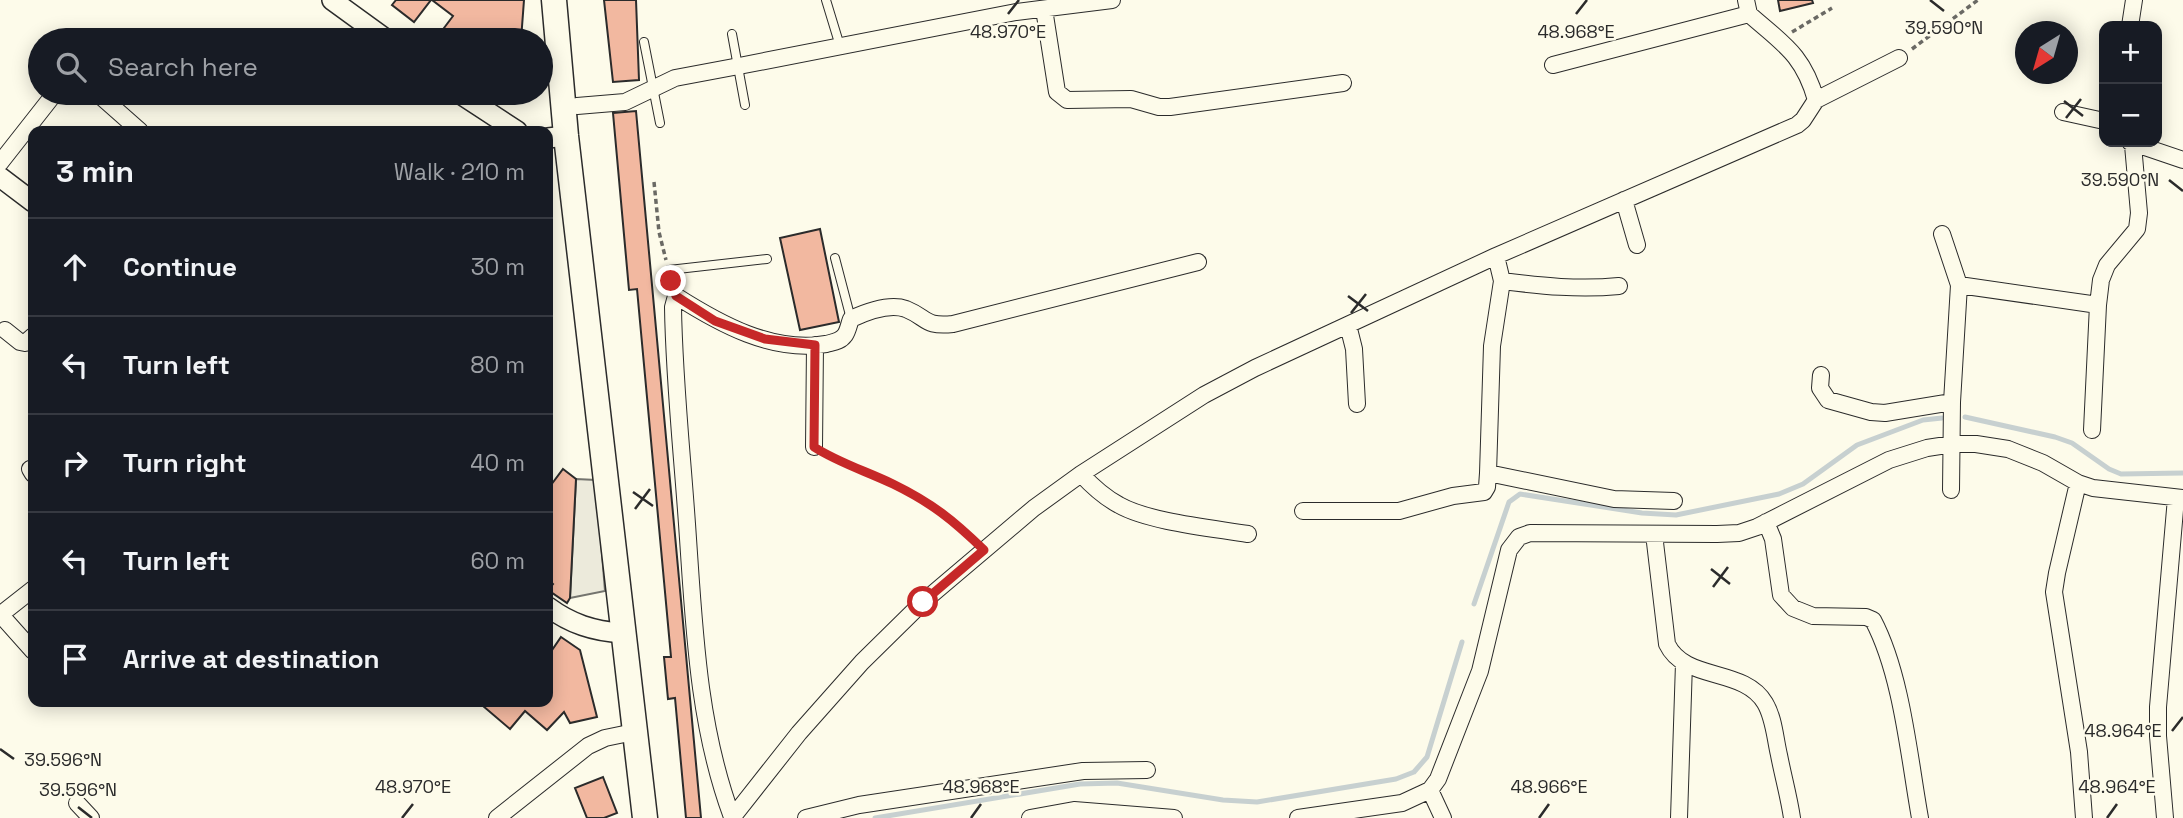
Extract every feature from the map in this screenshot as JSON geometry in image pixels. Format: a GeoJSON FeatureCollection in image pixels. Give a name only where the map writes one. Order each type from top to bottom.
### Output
{"type":"FeatureCollection","features":[{"type":"Feature","properties":{"kind":"main road"},"geometry":{"type":"LineString","coordinates":[[554,0],[557,137],[645,818]]}},
{"type":"Feature","properties":{"kind":"main road"},"geometry":{"type":"LineString","coordinates":[[569,0],[570,47],[659,818]]}},
{"type":"Feature","properties":{"kind":"street"},"geometry":{"type":"LineString","coordinates":[[332,0],[370,28]]}},
{"type":"Feature","properties":{"kind":"street"},"geometry":{"type":"LineString","coordinates":[[577,106],[625,102],[675,78],[1016,12],[1112,0]]}},
{"type":"Feature","properties":{"kind":"street"},"geometry":{"type":"LineString","coordinates":[[2131,21],[2133,0]]}},
{"type":"Feature","properties":{"kind":"street"},"geometry":{"type":"LineString","coordinates":[[1553,65],[1748,7],[1804,66],[1810,76],[1816,100]]}},
{"type":"Feature","properties":{"kind":"street"},"geometry":{"type":"LineString","coordinates":[[1044,9],[1057,92],[1067,100],[1131,99],[1159,107],[1171,107],[1343,83]]}},
{"type":"Feature","properties":{"kind":"street"},"geometry":{"type":"LineString","coordinates":[[732,818],[799,733],[862,662],[923,602],[1034,508],[1081,474],[1204,395],[1255,368],[1496,256],[1797,125],[1816,100],[1899,58]]}},
{"type":"Feature","properties":{"kind":"street"},"geometry":{"type":"LineString","coordinates":[[29,126],[46,105]]}},
{"type":"Feature","properties":{"kind":"street"},"geometry":{"type":"LineString","coordinates":[[111,105],[135,126]]}},
{"type":"Feature","properties":{"kind":"street"},"geometry":{"type":"LineString","coordinates":[[477,105],[509,126]]}},
{"type":"Feature","properties":{"kind":"street"},"geometry":{"type":"LineString","coordinates":[[2063,112],[2099,120]]}},
{"type":"Feature","properties":{"kind":"street"},"geometry":{"type":"LineString","coordinates":[[0,163],[28,127]]}},
{"type":"Feature","properties":{"kind":"street"},"geometry":{"type":"LineString","coordinates":[[2092,430],[2101,280],[2108,265],[2137,229],[2139,213],[2132,147]]}},
{"type":"Feature","properties":{"kind":"street"},"geometry":{"type":"LineString","coordinates":[[2144,147],[2183,160]]}},
{"type":"Feature","properties":{"kind":"street"},"geometry":{"type":"LineString","coordinates":[[0,177],[28,198]]}},
{"type":"Feature","properties":{"kind":"street"},"geometry":{"type":"LineString","coordinates":[[1624,200],[1637,245]]}},
{"type":"Feature","properties":{"kind":"street"},"geometry":{"type":"LineString","coordinates":[[1942,234],[1959,285],[1952,402],[1951,490]]}},
{"type":"Feature","properties":{"kind":"street"},"geometry":{"type":"LineString","coordinates":[[1303,511],[1399,511],[1453,496],[1483,492],[1487,486],[1488,472],[1492,346],[1502,281],[1496,256]]}},
{"type":"Feature","properties":{"kind":"street"},"geometry":{"type":"LineString","coordinates":[[732,818],[719,782],[702,703],[678,395],[673,307],[676,296],[715,321],[735,330],[765,339],[815,345],[838,341],[845,335],[851,319],[893,306],[905,309],[928,323],[953,324],[1198,262]]}},
{"type":"Feature","properties":{"kind":"street"},"geometry":{"type":"LineString","coordinates":[[1502,281],[1584,290],[1619,286]]}},
{"type":"Feature","properties":{"kind":"street"},"geometry":{"type":"LineString","coordinates":[[1959,285],[2098,305]]}},
{"type":"Feature","properties":{"kind":"street"},"geometry":{"type":"LineString","coordinates":[[1348,325],[1354,349],[1357,404]]}},
{"type":"Feature","properties":{"kind":"street"},"geometry":{"type":"LineString","coordinates":[[5,330],[20,342],[28,340]]}},
{"type":"Feature","properties":{"kind":"street"},"geometry":{"type":"LineString","coordinates":[[814,447],[815,345]]}},
{"type":"Feature","properties":{"kind":"street"},"geometry":{"type":"LineString","coordinates":[[1821,375],[1821,388],[1828,400],[1871,412],[1885,413],[1952,402]]}},
{"type":"Feature","properties":{"kind":"street"},"geometry":{"type":"LineString","coordinates":[[1298,818],[1402,810],[1430,790],[1438,779],[1473,692],[1509,550],[1519,537],[1530,533],[1739,533],[1889,460],[1927,448],[1976,444],[2008,449],[2093,488],[2179,498],[2158,708],[2165,818]]}},
{"type":"Feature","properties":{"kind":"street"},"geometry":{"type":"LineString","coordinates":[[1488,472],[1614,499],[1674,501]]}},
{"type":"Feature","properties":{"kind":"street"},"geometry":{"type":"LineString","coordinates":[[1081,474],[1097,491],[1120,506],[1141,514],[1248,534]]}},
{"type":"Feature","properties":{"kind":"street"},"geometry":{"type":"LineString","coordinates":[[2078,482],[2054,592],[2079,752],[2084,818]]}},
{"type":"Feature","properties":{"kind":"street"},"geometry":{"type":"LineString","coordinates":[[1766,522],[1773,539],[1781,595],[1793,608],[1813,616],[1866,617],[1874,620],[1895,682],[1920,818]]}},
{"type":"Feature","properties":{"kind":"street"},"geometry":{"type":"LineString","coordinates":[[1654,534],[1667,644],[1672,654],[1684,663],[1745,684],[1765,702],[1772,720],[1792,818]]}},
{"type":"Feature","properties":{"kind":"street"},"geometry":{"type":"LineString","coordinates":[[28,593],[0,615],[28,646]]}},
{"type":"Feature","properties":{"kind":"street"},"geometry":{"type":"LineString","coordinates":[[553,610],[575,624],[597,631],[622,633]]}},
{"type":"Feature","properties":{"kind":"street"},"geometry":{"type":"LineString","coordinates":[[1679,818],[1684,663]]}},
{"type":"Feature","properties":{"kind":"street"},"geometry":{"type":"LineString","coordinates":[[497,818],[588,746],[605,738],[634,732]]}},
{"type":"Feature","properties":{"kind":"street"},"geometry":{"type":"LineString","coordinates":[[806,818],[859,805],[1083,771],[1147,770]]}},
{"type":"Feature","properties":{"kind":"street"},"geometry":{"type":"LineString","coordinates":[[1430,790],[1443,818]]}},
{"type":"Feature","properties":{"kind":"street"},"geometry":{"type":"LineString","coordinates":[[77,803],[91,818]]}},
{"type":"Feature","properties":{"kind":"street"},"geometry":{"type":"LineString","coordinates":[[1030,818],[1074,810],[1174,818]]}},
{"type":"Feature","properties":{"kind":"lane"},"geometry":{"type":"LineString","coordinates":[[827,0],[839,46]]}},
{"type":"Feature","properties":{"kind":"lane"},"geometry":{"type":"LineString","coordinates":[[732,33],[745,105]]}},
{"type":"Feature","properties":{"kind":"lane"},"geometry":{"type":"LineString","coordinates":[[644,42],[660,123]]}},
{"type":"Feature","properties":{"kind":"lane"},"geometry":{"type":"LineString","coordinates":[[835,258],[851,319]]}},
{"type":"Feature","properties":{"kind":"lane"},"geometry":{"type":"LineString","coordinates":[[676,296],[669,270],[767,259]]}},
{"type":"Feature","properties":{"kind":"path"},"geometry":{"type":"LineString","coordinates":[[1899,58],[1978,0]]}},
{"type":"Feature","properties":{"kind":"path"},"geometry":{"type":"LineString","coordinates":[[1778,40],[1832,8]]}},
{"type":"Feature","properties":{"kind":"path"},"geometry":{"type":"LineString","coordinates":[[654,182],[659,232],[669,270]]}},
{"type":"Feature","properties":{"kind":"path"},"geometry":{"type":"LineString","coordinates":[[814,447],[829,457],[893,484],[937,508],[984,550]]}},
{"type":"Feature","properties":{"kind":"shaded area"},"geometry":{"type":"Polygon","coordinates":[[[576,479],[596,480],[605,591],[570,598],[576,479]]]}},
{"type":"Feature","properties":{"kind":"building"},"geometry":{"type":"Polygon","coordinates":[[[396,0],[431,0],[414,22],[392,5],[396,0]]]}},
{"type":"Feature","properties":{"kind":"building"},"geometry":{"type":"Polygon","coordinates":[[[432,0],[524,0],[522,28],[444,28],[453,16],[432,0]]]}},
{"type":"Feature","properties":{"kind":"building"},"geometry":{"type":"Polygon","coordinates":[[[604,0],[636,0],[639,80],[613,82],[604,0]]]}},
{"type":"Feature","properties":{"kind":"building"},"geometry":{"type":"Polygon","coordinates":[[[1778,0],[1812,0],[1813,3],[1780,11],[1778,0]]]}},
{"type":"Feature","properties":{"kind":"building"},"geometry":{"type":"Polygon","coordinates":[[[636,111],[701,818],[686,818],[675,698],[668,699],[664,657],[671,657],[637,289],[629,290],[613,113],[636,111]]]}},
{"type":"Feature","properties":{"kind":"building"},"geometry":{"type":"Polygon","coordinates":[[[820,229],[839,322],[800,330],[780,238],[820,229]]]}},
{"type":"Feature","properties":{"kind":"building"},"geometry":{"type":"Polygon","coordinates":[[[563,469],[576,479],[570,598],[567,603],[553,593],[553,482],[563,469]]]}},
{"type":"Feature","properties":{"kind":"building"},"geometry":{"type":"Polygon","coordinates":[[[561,637],[580,650],[597,717],[570,723],[564,712],[547,730],[525,711],[510,729],[484,707],[553,707],[553,649],[561,637]]]}},
{"type":"Feature","properties":{"kind":"building"},"geometry":{"type":"Polygon","coordinates":[[[603,777],[617,813],[604,818],[587,818],[575,788],[603,777]]]}},
{"type":"Feature","properties":{"kind":"waterway"},"geometry":{"type":"LineString","coordinates":[[1965,417],[2072,443],[2109,469],[2121,474],[2183,473]]}},
{"type":"Feature","properties":{"kind":"waterway"},"geometry":{"type":"LineString","coordinates":[[1474,604],[1509,502],[1520,494],[1642,513],[1676,515],[1779,494],[1803,484],[1857,445],[1923,420],[1942,418]]}},
{"type":"Feature","properties":{"kind":"waterway"},"geometry":{"type":"LineString","coordinates":[[875,818],[1080,784],[1117,783],[1223,800],[1257,802],[1396,779],[1414,772],[1427,757],[1462,642]]}},
{"type":"Feature","properties":{"kind":"route"},"geometry":{"type":"LineString","coordinates":[[671,281],[676,296],[715,321],[735,330],[790,344],[815,345],[814,447],[829,457],[893,484],[937,508],[984,550],[923,602]]}}]}
